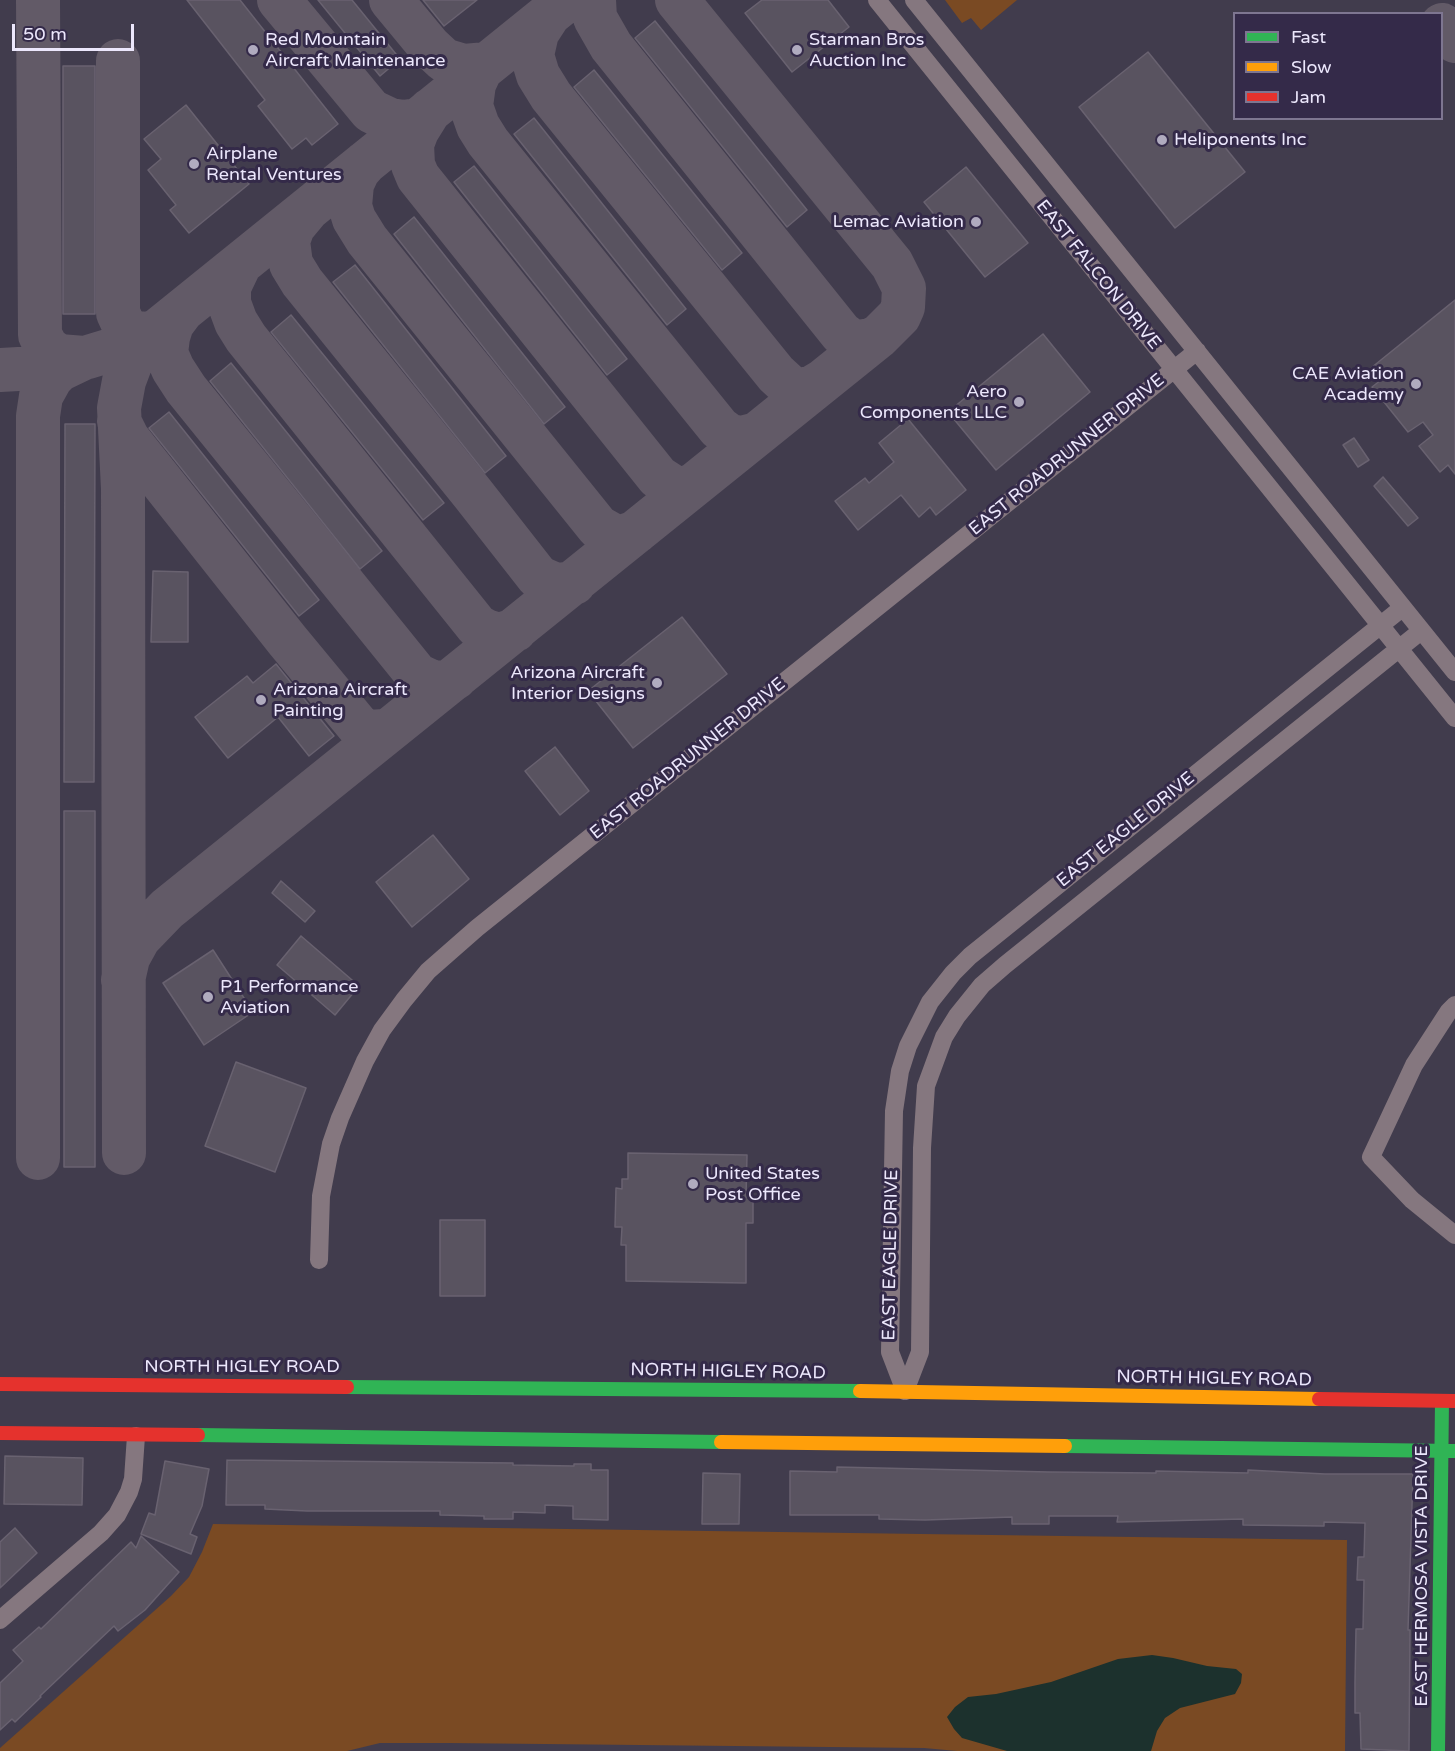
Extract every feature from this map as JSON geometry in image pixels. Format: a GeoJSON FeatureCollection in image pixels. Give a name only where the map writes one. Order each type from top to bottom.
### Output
{"type":"FeatureCollection","features":[{"type":"Feature","properties":{"kind":"street","name":"EAST FALCON DRIVE"},"geometry":{"type":"LineString","coordinates":[[877,0],[1455,718]]}},
{"type":"Feature","properties":{"kind":"street","name":"EAST FALCON DRIVE"},"geometry":{"type":"LineString","coordinates":[[914,0],[1455,672]]}},
{"type":"Feature","properties":{"kind":"street","name":"EAST ROADRUNNER DRIVE"},"geometry":{"type":"LineString","coordinates":[[320,1260],[321,1196],[329,1152],[340,1118],[365,1061],[382,1030],[428,971],[477,928],[1197,351]]}},
{"type":"Feature","properties":{"kind":"street","name":"EAST EAGLE DRIVE"},"geometry":{"type":"LineString","coordinates":[[905,1391],[890,1352],[893,1123],[900,1071],[918,1023],[941,987],[970,956],[1402,608]]}},
{"type":"Feature","properties":{"kind":"street","name":"EAST EAGLE DRIVE"},"geometry":{"type":"LineString","coordinates":[[905,1391],[920,1352],[922,1149],[925,1095],[929,1077],[944,1037],[967,1003],[982,985],[1421,631]]}},
{"type":"Feature","properties":{"kind":"street"},"geometry":{"type":"LineString","coordinates":[[1165,799],[1184,822]]}},
{"type":"Feature","properties":{"kind":"street"},"geometry":{"type":"LineString","coordinates":[[1455,1005],[1414,1065],[1371,1157],[1412,1200],[1455,1235]]}},
{"type":"Feature","properties":{"kind":"street","name":"NORTH HIGLEY ROAD"},"geometry":{"type":"LineString","coordinates":[[0,1383],[905,1391],[1448,1401]]}},
{"type":"Feature","properties":{"kind":"street","name":"EAST HERMOSA VISTA DRIVE"},"geometry":{"type":"LineString","coordinates":[[1438,1751],[1440,1451],[1448,1401]]}},
{"type":"Feature","properties":{"kind":"street"},"geometry":{"type":"LineString","coordinates":[[0,1433],[1455,1451]]}},
{"type":"Feature","properties":{"kind":"street"},"geometry":{"type":"LineString","coordinates":[[0,1620],[101,1533],[117,1515],[133,1479],[136,1436]]}},
{"type":"Feature","properties":{"kind":"shaded area"},"geometry":{"type":"Polygon","coordinates":[[[945,0],[1017,0],[981,30],[971,18],[962,23],[945,0]]]}},
{"type":"Feature","properties":{"kind":"shaded area"},"geometry":{"type":"Polygon","coordinates":[[[213,1524],[1347,1540],[1345,1751],[957,1751],[924,1748],[380,1743],[347,1751],[0,1751],[0,1748],[171,1596],[189,1577],[213,1524]]]}},
{"type":"Feature","properties":{"kind":"shaded area"},"geometry":{"type":"Polygon","coordinates":[[[1152,1655],[1207,1666],[1236,1669],[1242,1674],[1241,1683],[1235,1694],[1180,1708],[1165,1718],[1157,1731],[1151,1751],[1007,1751],[962,1738],[947,1717],[968,1697],[996,1694],[1051,1682],[1118,1659],[1152,1655]]]}},
{"type":"Feature","properties":{"kind":"building","name":"Red Mountain Aircraft Maintenance"},"geometry":{"type":"Polygon","coordinates":[[[187,0],[240,0],[338,124],[312,145],[306,138],[292,149],[258,106],[265,100],[187,0]]]}},
{"type":"Feature","properties":{"kind":"building"},"geometry":{"type":"Polygon","coordinates":[[[318,0],[352,0],[400,59],[380,76],[318,0]]]}},
{"type":"Feature","properties":{"kind":"building"},"geometry":{"type":"Polygon","coordinates":[[[423,0],[477,0],[444,26],[423,0]]]}},
{"type":"Feature","properties":{"kind":"building","name":"Starman Bros Auction Inc"},"geometry":{"type":"Polygon","coordinates":[[[762,0],[828,0],[849,27],[792,72],[745,13],[762,0]]]}},
{"type":"Feature","properties":{"kind":"building"},"geometry":{"type":"Polygon","coordinates":[[[655,21],[807,210],[787,227],[635,38],[655,21]]]}},
{"type":"Feature","properties":{"kind":"building","name":"Heliponents Inc"},"geometry":{"type":"Polygon","coordinates":[[[1148,52],[1245,172],[1175,228],[1079,107],[1148,52]]]}},
{"type":"Feature","properties":{"kind":"building"},"geometry":{"type":"Polygon","coordinates":[[[63,66],[95,66],[95,314],[63,314],[63,66]]]}},
{"type":"Feature","properties":{"kind":"building"},"geometry":{"type":"Polygon","coordinates":[[[594,70],[742,253],[722,270],[574,87],[594,70]]]}},
{"type":"Feature","properties":{"kind":"building","name":"Airplane Rental Ventures"},"geometry":{"type":"Polygon","coordinates":[[[186,105],[249,184],[189,233],[170,210],[176,205],[148,170],[161,159],[144,139],[186,105]]]}},
{"type":"Feature","properties":{"kind":"building"},"geometry":{"type":"Polygon","coordinates":[[[534,118],[686,309],[667,325],[514,134],[534,118]]]}},
{"type":"Feature","properties":{"kind":"building"},"geometry":{"type":"Polygon","coordinates":[[[474,166],[627,359],[607,375],[454,182],[474,166]]]}},
{"type":"Feature","properties":{"kind":"building","name":"Lemac Aviation"},"geometry":{"type":"Polygon","coordinates":[[[966,167],[1028,243],[985,277],[924,202],[966,167]]]}},
{"type":"Feature","properties":{"kind":"building"},"geometry":{"type":"Polygon","coordinates":[[[414,217],[565,407],[544,424],[394,234],[414,217]]]}},
{"type":"Feature","properties":{"kind":"building"},"geometry":{"type":"Polygon","coordinates":[[[355,265],[506,456],[485,473],[333,282],[355,265]]]}},
{"type":"Feature","properties":{"kind":"building","name":"CAE Aviation Academy"},"geometry":{"type":"Polygon","coordinates":[[[1455,300],[1455,474],[1448,465],[1440,472],[1419,446],[1433,435],[1423,422],[1408,432],[1372,387],[1381,380],[1371,368],[1455,300]]]}},
{"type":"Feature","properties":{"kind":"building"},"geometry":{"type":"Polygon","coordinates":[[[291,315],[444,503],[423,520],[271,332],[291,315]]]}},
{"type":"Feature","properties":{"kind":"building","name":"Aero Components LLC"},"geometry":{"type":"Polygon","coordinates":[[[1043,334],[1090,392],[996,470],[948,412],[1043,334]]]}},
{"type":"Feature","properties":{"kind":"building"},"geometry":{"type":"Polygon","coordinates":[[[231,363],[382,551],[360,569],[210,381],[231,363]]]}},
{"type":"Feature","properties":{"kind":"building"},"geometry":{"type":"Polygon","coordinates":[[[169,412],[319,600],[299,616],[149,428],[169,412]]]}},
{"type":"Feature","properties":{"kind":"building"},"geometry":{"type":"Polygon","coordinates":[[[908,419],[966,490],[936,515],[930,507],[919,517],[901,495],[858,530],[835,501],[865,478],[869,483],[894,462],[879,443],[908,419]]]}},
{"type":"Feature","properties":{"kind":"building"},"geometry":{"type":"Polygon","coordinates":[[[65,424],[95,424],[94,782],[64,782],[65,424]]]}},
{"type":"Feature","properties":{"kind":"building"},"geometry":{"type":"Polygon","coordinates":[[[1354,438],[1369,460],[1358,467],[1343,445],[1354,438]]]}},
{"type":"Feature","properties":{"kind":"building"},"geometry":{"type":"Polygon","coordinates":[[[1383,477],[1418,518],[1408,526],[1374,486],[1383,477]]]}},
{"type":"Feature","properties":{"kind":"building"},"geometry":{"type":"Polygon","coordinates":[[[153,571],[188,572],[188,642],[151,642],[153,571]]]}},
{"type":"Feature","properties":{"kind":"building","name":"Arizona Aircraft Interior Designs"},"geometry":{"type":"Polygon","coordinates":[[[682,617],[727,674],[633,748],[588,691],[682,617]]]}},
{"type":"Feature","properties":{"kind":"building","name":"Arizona Aircraft Painting"},"geometry":{"type":"Polygon","coordinates":[[[276,664],[334,736],[309,756],[278,717],[228,758],[195,717],[247,676],[253,683],[276,664]]]}},
{"type":"Feature","properties":{"kind":"building"},"geometry":{"type":"Polygon","coordinates":[[[555,747],[589,791],[560,815],[525,771],[555,747]]]}},
{"type":"Feature","properties":{"kind":"building"},"geometry":{"type":"Polygon","coordinates":[[[64,811],[95,811],[95,1167],[64,1167],[64,811]]]}},
{"type":"Feature","properties":{"kind":"building"},"geometry":{"type":"Polygon","coordinates":[[[433,835],[469,879],[412,927],[376,882],[433,835]]]}},
{"type":"Feature","properties":{"kind":"building"},"geometry":{"type":"Polygon","coordinates":[[[281,881],[315,911],[305,922],[272,893],[281,881]]]}},
{"type":"Feature","properties":{"kind":"building"},"geometry":{"type":"Polygon","coordinates":[[[301,936],[359,986],[335,1015],[277,965],[301,936]]]}},
{"type":"Feature","properties":{"kind":"building","name":"P1 Performance Aviation"},"geometry":{"type":"Polygon","coordinates":[[[213,950],[253,1012],[204,1045],[163,983],[213,950]]]}},
{"type":"Feature","properties":{"kind":"building"},"geometry":{"type":"Polygon","coordinates":[[[236,1062],[306,1088],[275,1172],[205,1146],[236,1062]]]}},
{"type":"Feature","properties":{"kind":"building"},"geometry":{"type":"Polygon","coordinates":[[[628,1153],[747,1155],[746,1197],[753,1197],[753,1223],[746,1223],[746,1283],[626,1281],[626,1245],[621,1245],[622,1227],[615,1227],[616,1188],[622,1189],[622,1179],[628,1179],[628,1153]]]}},
{"type":"Feature","properties":{"kind":"building"},"geometry":{"type":"Polygon","coordinates":[[[440,1220],[485,1220],[485,1296],[440,1296],[440,1220]]]}},
{"type":"Feature","properties":{"kind":"building"},"geometry":{"type":"Polygon","coordinates":[[[5,1456],[83,1458],[82,1505],[4,1504],[5,1456]]]}},
{"type":"Feature","properties":{"kind":"building"},"geometry":{"type":"Polygon","coordinates":[[[227,1460],[513,1463],[513,1465],[574,1466],[574,1464],[591,1464],[591,1470],[608,1470],[608,1520],[573,1519],[573,1506],[545,1505],[545,1513],[513,1512],[513,1519],[484,1519],[484,1516],[440,1515],[440,1511],[307,1511],[265,1509],[265,1505],[226,1505],[227,1460]]]}},
{"type":"Feature","properties":{"kind":"building"},"geometry":{"type":"Polygon","coordinates":[[[165,1461],[209,1469],[202,1506],[190,1534],[197,1537],[191,1554],[141,1534],[149,1513],[155,1515],[165,1461]]]}},
{"type":"Feature","properties":{"kind":"building"},"geometry":{"type":"Polygon","coordinates":[[[837,1467],[1049,1472],[1248,1473],[1248,1470],[1325,1474],[1413,1474],[1408,1630],[1410,1630],[1409,1751],[1361,1749],[1360,1713],[1355,1713],[1355,1682],[1356,1629],[1363,1629],[1364,1580],[1357,1580],[1358,1557],[1364,1557],[1365,1523],[1324,1522],[1324,1526],[1243,1525],[1243,1519],[1117,1522],[1118,1516],[1049,1516],[1049,1524],[1012,1524],[1012,1517],[925,1520],[879,1519],[879,1515],[790,1515],[790,1471],[837,1472],[837,1467]]]}},
{"type":"Feature","properties":{"kind":"building"},"geometry":{"type":"Polygon","coordinates":[[[703,1473],[740,1474],[739,1524],[702,1524],[703,1473]]]}},
{"type":"Feature","properties":{"kind":"building"},"geometry":{"type":"Polygon","coordinates":[[[15,1528],[37,1553],[0,1588],[0,1542],[15,1528]]]}},
{"type":"Feature","properties":{"kind":"building"},"geometry":{"type":"Polygon","coordinates":[[[141,1536],[179,1572],[145,1610],[118,1631],[114,1626],[15,1722],[12,1719],[0,1730],[0,1683],[23,1661],[13,1650],[39,1627],[41,1629],[131,1542],[136,1548],[141,1536]]]}},
{"type":"Feature","properties":{"kind":"taxiway"},"geometry":{"type":"LineString","coordinates":[[38,0],[40,335],[47,348],[59,356],[84,358],[59,370],[51,378],[41,396],[38,416],[38,1158]]}},
{"type":"Feature","properties":{"kind":"taxiway"},"geometry":{"type":"LineString","coordinates":[[279,0],[371,111],[390,120],[403,122],[418,120]]}},
{"type":"Feature","properties":{"kind":"taxiway"},"geometry":{"type":"LineString","coordinates":[[391,0],[429,46],[444,60],[464,66],[487,64]]}},
{"type":"Feature","properties":{"kind":"taxiway"},"geometry":{"type":"LineString","coordinates":[[0,370],[36,368],[88,357],[134,343],[158,330],[567,0]]}},
{"type":"Feature","properties":{"kind":"taxiway"},"geometry":{"type":"LineString","coordinates":[[594,0],[595,18],[611,46],[841,333],[852,341],[858,342],[879,336]]}},
{"type":"Feature","properties":{"kind":"taxiway"},"geometry":{"type":"LineString","coordinates":[[123,980],[128,958],[139,938],[167,909],[879,336],[899,316],[903,307],[904,288],[892,264],[677,0]]}},
{"type":"Feature","properties":{"kind":"taxiway"},"geometry":{"type":"LineString","coordinates":[[550,13],[537,33],[532,55],[538,75],[551,96],[776,374],[797,390],[811,388],[821,382]]}},
{"type":"Feature","properties":{"kind":"taxiway"},"geometry":{"type":"LineString","coordinates":[[1443,26],[1455,41]]}},
{"type":"Feature","properties":{"kind":"taxiway"},"geometry":{"type":"LineString","coordinates":[[118,61],[118,313],[124,326],[135,333],[149,334],[158,330]]}},
{"type":"Feature","properties":{"kind":"taxiway"},"geometry":{"type":"LineString","coordinates":[[481,69],[474,84],[471,106],[478,126],[488,142],[719,428],[730,436],[741,438],[757,434]]}},
{"type":"Feature","properties":{"kind":"taxiway"},"geometry":{"type":"LineString","coordinates":[[430,110],[412,144],[413,165],[418,177],[658,477],[675,488],[687,488],[695,484]]}},
{"type":"Feature","properties":{"kind":"taxiway"},"geometry":{"type":"LineString","coordinates":[[365,163],[352,184],[350,206],[354,219],[367,240],[598,527],[614,536],[621,537],[636,532]]}},
{"type":"Feature","properties":{"kind":"taxiway"},"geometry":{"type":"LineString","coordinates":[[308,209],[293,227],[288,241],[291,264],[302,282],[538,577],[556,585],[574,583]]}},
{"type":"Feature","properties":{"kind":"taxiway"},"geometry":{"type":"LineString","coordinates":[[240,264],[229,287],[229,303],[236,322],[246,338],[477,626],[499,635],[515,630]]}},
{"type":"Feature","properties":{"kind":"taxiway"},"geometry":{"type":"LineString","coordinates":[[181,312],[172,324],[166,353],[186,389],[417,675],[434,683],[447,682],[455,678]]}},
{"type":"Feature","properties":{"kind":"taxiway"},"geometry":{"type":"LineString","coordinates":[[124,1153],[123,489],[119,408],[124,381],[133,357],[144,342],[158,330]]}},
{"type":"Feature","properties":{"kind":"taxiway"},"geometry":{"type":"LineString","coordinates":[[119,421],[128,439],[359,727],[369,732],[392,728]]}},
{"type":"Feature","properties":{"kind":"traffic: fast"},"geometry":{"type":"LineString","coordinates":[[347,1387],[860,1391]]}},
{"type":"Feature","properties":{"kind":"traffic: fast"},"geometry":{"type":"LineString","coordinates":[[1438,1751],[1442,1401]]}},
{"type":"Feature","properties":{"kind":"traffic: fast"},"geometry":{"type":"LineString","coordinates":[[198,1435],[721,1442]]}},
{"type":"Feature","properties":{"kind":"traffic: fast"},"geometry":{"type":"LineString","coordinates":[[1065,1446],[1455,1451]]}},
{"type":"Feature","properties":{"kind":"traffic: slow"},"geometry":{"type":"LineString","coordinates":[[860,1391],[1319,1399]]}},
{"type":"Feature","properties":{"kind":"traffic: slow"},"geometry":{"type":"LineString","coordinates":[[721,1442],[1065,1446]]}},
{"type":"Feature","properties":{"kind":"traffic: jam"},"geometry":{"type":"LineString","coordinates":[[0,1384],[347,1387]]}},
{"type":"Feature","properties":{"kind":"traffic: jam"},"geometry":{"type":"LineString","coordinates":[[1319,1399],[1455,1401]]}},
{"type":"Feature","properties":{"kind":"traffic: jam"},"geometry":{"type":"LineString","coordinates":[[0,1433],[198,1435]]}},
{"type":"Feature","properties":{"kind":"place","name":"Red Mountain Aircraft Maintenance"},"geometry":{"type":"Point","coordinates":[253,50]}},
{"type":"Feature","properties":{"kind":"place","name":"Starman Bros Auction Inc"},"geometry":{"type":"Point","coordinates":[797,50]}},
{"type":"Feature","properties":{"kind":"place","name":"Heliponents Inc"},"geometry":{"type":"Point","coordinates":[1162,140]}},
{"type":"Feature","properties":{"kind":"place","name":"Airplane Rental Ventures"},"geometry":{"type":"Point","coordinates":[194,164]}},
{"type":"Feature","properties":{"kind":"place","name":"Lemac Aviation"},"geometry":{"type":"Point","coordinates":[976,222]}},
{"type":"Feature","properties":{"kind":"place","name":"CAE Aviation Academy"},"geometry":{"type":"Point","coordinates":[1416,384]}},
{"type":"Feature","properties":{"kind":"place","name":"Aero Components LLC"},"geometry":{"type":"Point","coordinates":[1019,402]}},
{"type":"Feature","properties":{"kind":"place","name":"Arizona Aircraft Interior Designs"},"geometry":{"type":"Point","coordinates":[657,683]}},
{"type":"Feature","properties":{"kind":"place","name":"Arizona Aircraft Painting"},"geometry":{"type":"Point","coordinates":[261,700]}},
{"type":"Feature","properties":{"kind":"place","name":"P1 Performance Aviation"},"geometry":{"type":"Point","coordinates":[208,997]}},
{"type":"Feature","properties":{"kind":"place","name":"United States Post Office"},"geometry":{"type":"Point","coordinates":[693,1184]}}]}
